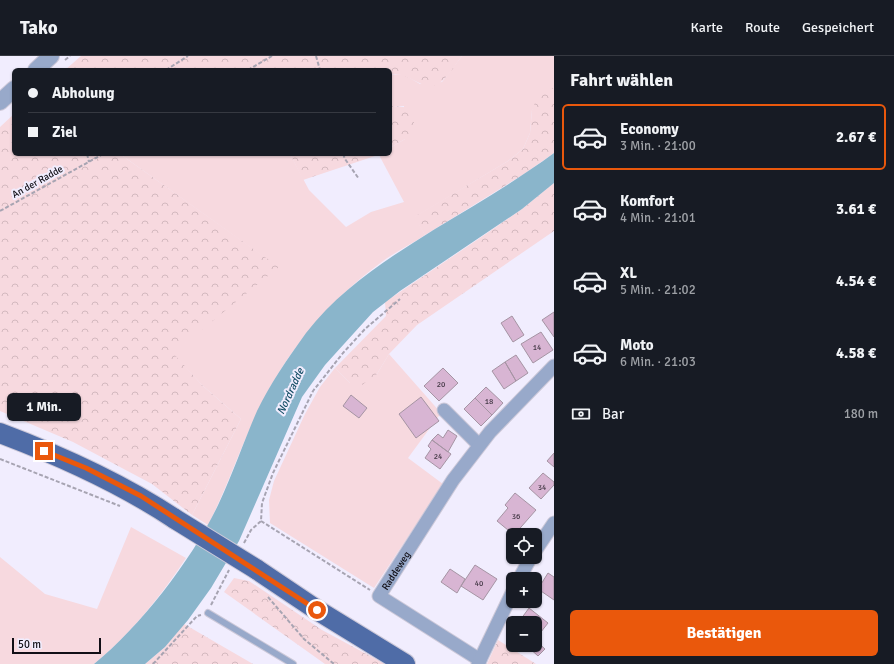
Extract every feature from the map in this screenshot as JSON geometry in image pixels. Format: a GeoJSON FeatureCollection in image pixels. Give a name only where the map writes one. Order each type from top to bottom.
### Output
{"type":"FeatureCollection","features":[{"type":"Feature","properties":{"kind":"main road"},"geometry":{"type":"LineString","coordinates":[[0,433],[86,468],[141,496],[256,569],[317,610],[405,664]]}},
{"type":"Feature","properties":{"kind":"street"},"geometry":{"type":"LineString","coordinates":[[38,68],[51,56]]}},
{"type":"Feature","properties":{"kind":"street"},"geometry":{"type":"LineString","coordinates":[[0,102],[12,91]]}},
{"type":"Feature","properties":{"kind":"street","name":"Raddeweg"},"geometry":{"type":"LineString","coordinates":[[479,662],[379,596],[453,480],[479,445],[554,366]]}},
{"type":"Feature","properties":{"kind":"street"},"geometry":{"type":"LineString","coordinates":[[444,410],[479,445]]}},
{"type":"Feature","properties":{"kind":"street"},"geometry":{"type":"LineString","coordinates":[[542,541],[554,523]]}},
{"type":"Feature","properties":{"kind":"street"},"geometry":{"type":"LineString","coordinates":[[479,662],[506,606]]}},
{"type":"Feature","properties":{"kind":"lane"},"geometry":{"type":"LineString","coordinates":[[208,613],[293,664]]}},
{"type":"Feature","properties":{"kind":"path"},"geometry":{"type":"LineString","coordinates":[[169,68],[188,56]]}},
{"type":"Feature","properties":{"kind":"path"},"geometry":{"type":"LineString","coordinates":[[251,68],[272,56]]}},
{"type":"Feature","properties":{"kind":"path"},"geometry":{"type":"LineString","coordinates":[[316,56],[319,68]]}},
{"type":"Feature","properties":{"kind":"path"},"geometry":{"type":"LineString","coordinates":[[88,156],[89,162]]}},
{"type":"Feature","properties":{"kind":"path","name":"An der Radde"},"geometry":{"type":"LineString","coordinates":[[0,211],[100,156]]}},
{"type":"Feature","properties":{"kind":"path"},"geometry":{"type":"LineString","coordinates":[[344,156],[359,179]]}},
{"type":"Feature","properties":{"kind":"path"},"geometry":{"type":"LineString","coordinates":[[379,596],[261,521],[262,503],[273,473],[313,392],[343,353],[365,329],[400,299]]}},
{"type":"Feature","properties":{"kind":"path"},"geometry":{"type":"LineString","coordinates":[[0,459],[125,508]]}},
{"type":"Feature","properties":{"kind":"path"},"geometry":{"type":"LineString","coordinates":[[264,593],[304,639],[334,664]]}},
{"type":"Feature","properties":{"kind":"path"},"geometry":{"type":"LineString","coordinates":[[153,664],[197,616],[208,613]]}},
{"type":"Feature","properties":{"kind":"green space"},"geometry":{"type":"Polygon","coordinates":[[[81,56],[462,56],[442,81],[436,85],[429,86],[423,85],[404,76],[397,74],[392,75],[392,68],[67,68],[81,56]]]}},
{"type":"Feature","properties":{"kind":"green space"},"geometry":{"type":"Polygon","coordinates":[[[462,56],[554,56],[554,87],[532,110],[530,133],[523,149],[508,161],[415,217],[425,235],[384,260],[360,279],[325,312],[295,349],[281,369],[251,425],[208,525],[192,515],[241,419],[203,386],[172,353],[278,267],[123,156],[291,156],[309,190],[346,227],[371,212],[404,202],[380,156],[392,156],[392,147],[405,139],[404,106],[392,106],[392,75],[403,74],[420,84],[442,82],[462,56]]]}},
{"type":"Feature","properties":{"kind":"green space"},"geometry":{"type":"Polygon","coordinates":[[[554,87],[554,153],[524,174],[425,235],[414,217],[508,161],[523,149],[530,133],[532,110],[536,100],[554,87]]]}},
{"type":"Feature","properties":{"kind":"green space"},"geometry":{"type":"Polygon","coordinates":[[[392,106],[406,108],[412,113],[414,129],[405,139],[392,147],[392,106]]]}},
{"type":"Feature","properties":{"kind":"green space"},"geometry":{"type":"Polygon","coordinates":[[[12,116],[12,156],[123,156],[279,267],[173,353],[203,386],[241,419],[192,515],[152,484],[73,442],[0,411],[0,127],[12,116]]]}},
{"type":"Feature","properties":{"kind":"green space"},"geometry":{"type":"Polygon","coordinates":[[[291,156],[375,156],[303,180],[291,156]]]}},
{"type":"Feature","properties":{"kind":"green space"},"geometry":{"type":"Polygon","coordinates":[[[554,183],[554,231],[417,325],[389,354],[377,374],[362,385],[350,383],[335,368],[386,316],[385,302],[522,209],[554,183]]]}},
{"type":"Feature","properties":{"kind":"green space"},"geometry":{"type":"Polygon","coordinates":[[[389,354],[441,413],[408,458],[443,484],[374,588],[270,523],[269,500],[274,481],[305,414],[320,387],[335,368],[350,383],[377,374],[389,354]]]}},
{"type":"Feature","properties":{"kind":"green space"},"geometry":{"type":"Polygon","coordinates":[[[131,527],[186,558],[155,601],[120,641],[94,664],[0,664],[0,557],[45,594],[97,609],[131,527]]]}},
{"type":"Feature","properties":{"kind":"green space"},"geometry":{"type":"Polygon","coordinates":[[[234,578],[249,581],[322,630],[385,664],[325,664],[224,592],[234,578]]]}},
{"type":"Feature","properties":{"kind":"green space"},"geometry":{"type":"Polygon","coordinates":[[[184,624],[253,664],[145,664],[165,647],[184,624]]]}},
{"type":"Feature","properties":{"kind":"green space"},"geometry":{"type":"Polygon","coordinates":[[[498,640],[506,645],[506,652],[517,652],[536,664],[487,664],[498,640]]]}},
{"type":"Feature","properties":{"kind":"water","name":"Nordradde"},"geometry":{"type":"Polygon","coordinates":[[[554,153],[554,183],[522,209],[400,291],[373,312],[325,365],[302,397],[239,541],[211,588],[188,620],[165,647],[145,664],[94,664],[148,611],[165,590],[196,546],[219,503],[262,401],[273,381],[306,333],[320,317],[350,288],[382,263],[510,183],[554,153]]]}},
{"type":"Feature","properties":{"kind":"building"},"geometry":{"type":"Polygon","coordinates":[[[554,312],[554,337],[542,320],[554,312]]]}},
{"type":"Feature","properties":{"kind":"building"},"geometry":{"type":"Polygon","coordinates":[[[512,316],[524,335],[513,342],[501,323],[512,316]]]}},
{"type":"Feature","properties":{"kind":"building"},"geometry":{"type":"Polygon","coordinates":[[[541,332],[553,350],[533,363],[521,344],[541,332]]]}},
{"type":"Feature","properties":{"kind":"building"},"geometry":{"type":"Polygon","coordinates":[[[516,355],[528,373],[516,381],[505,362],[516,355]]]}},
{"type":"Feature","properties":{"kind":"building"},"geometry":{"type":"Polygon","coordinates":[[[505,362],[516,381],[504,389],[492,371],[505,362]]]}},
{"type":"Feature","properties":{"kind":"building"},"geometry":{"type":"Polygon","coordinates":[[[443,368],[458,383],[439,401],[424,386],[443,368]]]}},
{"type":"Feature","properties":{"kind":"building"},"geometry":{"type":"Polygon","coordinates":[[[486,387],[503,403],[492,415],[475,398],[486,387]]]}},
{"type":"Feature","properties":{"kind":"building"},"geometry":{"type":"Polygon","coordinates":[[[351,395],[367,408],[359,418],[343,406],[351,395]]]}},
{"type":"Feature","properties":{"kind":"building"},"geometry":{"type":"Polygon","coordinates":[[[421,397],[439,421],[416,438],[399,414],[421,397]]]}},
{"type":"Feature","properties":{"kind":"building"},"geometry":{"type":"Polygon","coordinates":[[[475,398],[492,415],[481,426],[464,409],[475,398]]]}},
{"type":"Feature","properties":{"kind":"building"},"geometry":{"type":"Polygon","coordinates":[[[448,430],[457,436],[448,452],[432,440],[438,434],[443,438],[448,430]]]}},
{"type":"Feature","properties":{"kind":"building"},"geometry":{"type":"Polygon","coordinates":[[[432,440],[451,454],[440,469],[425,458],[431,449],[428,446],[432,440]]]}},
{"type":"Feature","properties":{"kind":"building"},"geometry":{"type":"Polygon","coordinates":[[[554,453],[554,467],[547,461],[554,453]]]}},
{"type":"Feature","properties":{"kind":"building"},"geometry":{"type":"Polygon","coordinates":[[[543,473],[554,482],[554,485],[541,499],[529,488],[543,473]]]}},
{"type":"Feature","properties":{"kind":"building"},"geometry":{"type":"Polygon","coordinates":[[[515,493],[536,510],[520,528],[506,528],[497,521],[508,508],[505,505],[515,493]]]}},
{"type":"Feature","properties":{"kind":"building"},"geometry":{"type":"Polygon","coordinates":[[[475,565],[497,579],[483,600],[461,586],[475,565]]]}},
{"type":"Feature","properties":{"kind":"building"},"geometry":{"type":"Polygon","coordinates":[[[450,569],[465,579],[457,593],[441,582],[450,569]]]}},
{"type":"Feature","properties":{"kind":"building"},"geometry":{"type":"Polygon","coordinates":[[[548,573],[554,577],[554,600],[542,592],[542,583],[548,573]]]}},
{"type":"Feature","properties":{"kind":"building"},"geometry":{"type":"Polygon","coordinates":[[[529,608],[539,616],[523,616],[529,608]]]}},
{"type":"Feature","properties":{"kind":"building"},"geometry":{"type":"Polygon","coordinates":[[[542,618],[548,623],[542,631],[542,618]]]}},
{"type":"Feature","properties":{"kind":"building"},"geometry":{"type":"Polygon","coordinates":[[[534,652],[542,652],[538,656],[534,652]]]}},
{"type":"Feature","properties":{"kind":"route"},"geometry":{"type":"LineString","coordinates":[[44,451],[86,468],[141,496],[256,569],[317,610]]}}]}
